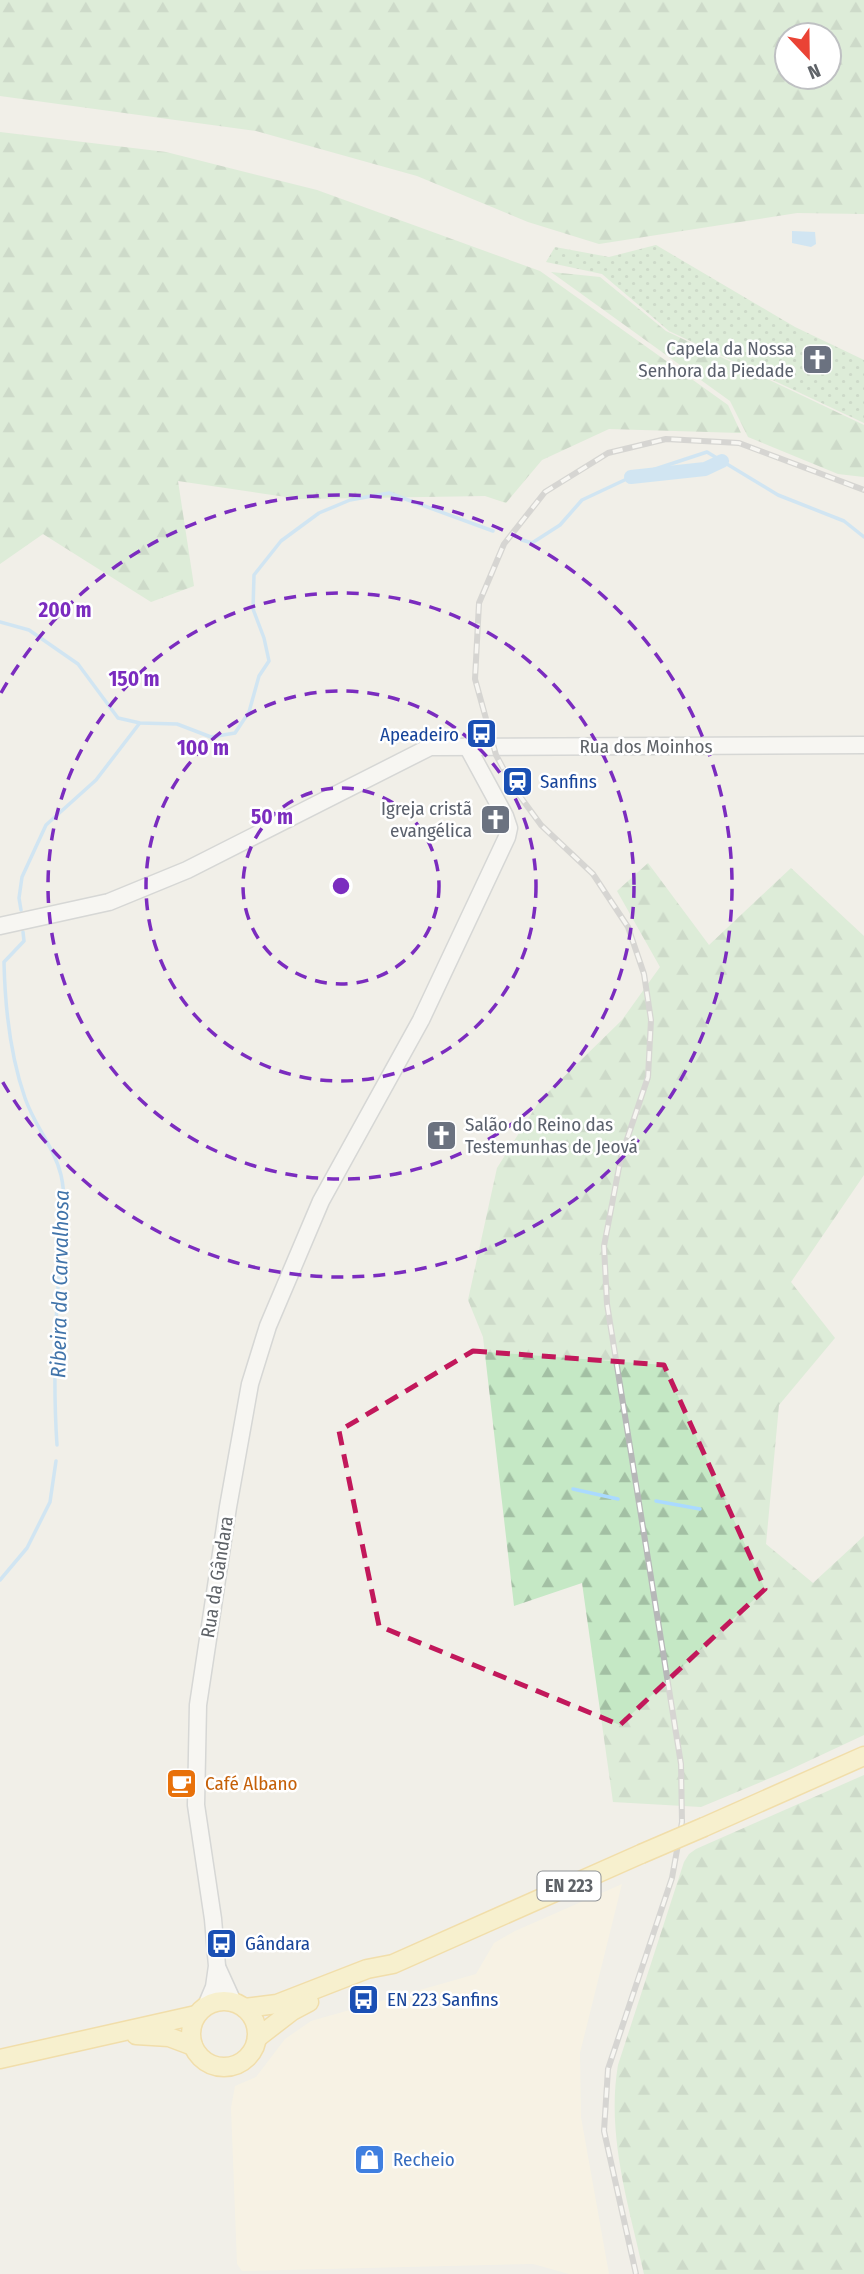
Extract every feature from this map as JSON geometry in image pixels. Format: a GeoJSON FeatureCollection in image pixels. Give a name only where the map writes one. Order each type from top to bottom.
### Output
{"type":"FeatureCollection","features":[{"type":"Feature","properties":{"kind":"main road","name":"EN 223"},"geometry":{"type":"LineString","coordinates":[[0,2059],[102,2037],[201,2010],[215,2002],[239,2005],[277,2004],[367,1969],[393,1964],[864,1756]]}},
{"type":"Feature","properties":{"kind":"main road","name":"EN 223"},"geometry":{"type":"LineString","coordinates":[[102,2037],[169,2037],[193,2046],[209,2063],[230,2067],[246,2059],[257,2038],[292,2011],[383,1973],[393,1964]]}},
{"type":"Feature","properties":{"kind":"main road"},"geometry":{"type":"LineString","coordinates":[[239,2005],[253,2017],[257,2038]]}},
{"type":"Feature","properties":{"kind":"main road"},"geometry":{"type":"LineString","coordinates":[[193,2046],[192,2025],[201,2010]]}},
{"type":"Feature","properties":{"kind":"street","name":"Rua dos Moinhos"},"geometry":{"type":"LineString","coordinates":[[0,926],[108,902],[148,888],[270,829],[419,751],[444,746],[864,744]]}},
{"type":"Feature","properties":{"kind":"street","name":"Rua da Gândara"},"geometry":{"type":"LineString","coordinates":[[201,2010],[214,1987],[217,1966],[213,1919],[196,1805],[198,1705],[250,1384],[268,1326],[321,1201],[421,1020],[508,837],[509,828],[505,816],[467,746]]}},
{"type":"Feature","properties":{"kind":"street","name":"Rua da Gândara"},"geometry":{"type":"LineString","coordinates":[[217,1966],[239,2005]]}},
{"type":"Feature","properties":{"kind":"highlighted area"},"geometry":{"type":"Polygon","coordinates":[[[473,1351],[664,1365],[765,1589],[620,1725],[379,1626],[339,1431],[473,1351]]]}},
{"type":"Feature","properties":{"kind":"shaded area"},"geometry":{"type":"Polygon","coordinates":[[[622,1884],[580,2053],[581,2117],[609,2274],[569,2274],[533,2264],[242,2271],[237,2264],[231,2108],[235,2086],[256,2077],[285,2039],[311,2021],[476,1974],[494,1943],[515,1931],[622,1884]]]}},
{"type":"Feature","properties":{"kind":"green space"},"geometry":{"type":"Polygon","coordinates":[[[0,0],[864,0],[864,214],[797,213],[599,244],[528,222],[417,176],[256,131],[0,96],[0,0]]]}},
{"type":"Feature","properties":{"kind":"green space"},"geometry":{"type":"Polygon","coordinates":[[[0,132],[166,152],[317,190],[540,271],[728,405],[741,433],[609,429],[542,460],[506,503],[485,496],[299,499],[178,481],[194,586],[151,602],[43,534],[0,564],[0,132]]]}},
{"type":"Feature","properties":{"kind":"green space"},"geometry":{"type":"Polygon","coordinates":[[[656,245],[795,327],[864,360],[864,423],[669,331],[602,274],[546,262],[555,247],[609,257],[656,245]]]}},
{"type":"Feature","properties":{"kind":"green space"},"geometry":{"type":"Polygon","coordinates":[[[551,272],[600,277],[666,331],[864,425],[864,477],[838,474],[748,437],[730,401],[551,272]]]}},
{"type":"Feature","properties":{"kind":"green space"},"geometry":{"type":"Polygon","coordinates":[[[648,863],[709,945],[791,868],[864,936],[864,1175],[791,1282],[835,1338],[779,1405],[766,1544],[813,1583],[864,1536],[864,1735],[701,1807],[613,1802],[582,1583],[514,1606],[483,1337],[468,1300],[497,1168],[540,1100],[622,1020],[660,967],[617,891],[648,863]]]}},
{"type":"Feature","properties":{"kind":"green space"},"geometry":{"type":"Polygon","coordinates":[[[864,1775],[864,2274],[644,2274],[621,2170],[615,2091],[618,2065],[684,1862],[696,1849],[864,1775]]]}},
{"type":"Feature","properties":{"kind":"water"},"geometry":{"type":"Polygon","coordinates":[[[792,231],[815,232],[816,244],[811,247],[792,243],[792,231]]]}},
{"type":"Feature","properties":{"kind":"waterway"},"geometry":{"type":"LineString","coordinates":[[522,540],[532,543],[560,525],[582,500],[631,477],[707,452],[778,495],[844,521],[864,537]]}},
{"type":"Feature","properties":{"kind":"waterway"},"geometry":{"type":"LineString","coordinates":[[631,477],[705,469],[722,461]]}},
{"type":"Feature","properties":{"kind":"waterway"},"geometry":{"type":"LineString","coordinates":[[0,622],[29,630],[78,664],[118,718],[140,723],[177,724],[211,737],[235,733],[249,712],[259,676],[269,661],[253,609],[254,575],[281,541],[319,513],[350,500],[389,493],[493,531]]}},
{"type":"Feature","properties":{"kind":"waterway","name":"Ribeira da Carvalhosa"},"geometry":{"type":"LineString","coordinates":[[21,910],[19,898],[22,877],[46,825],[96,780],[139,724]]}},
{"type":"Feature","properties":{"kind":"waterway","name":"Ribeira da Carvalhosa"},"geometry":{"type":"LineString","coordinates":[[23,932],[24,941],[4,962],[9,1031],[25,1098],[58,1165],[64,1198],[56,1336],[57,1445]]}},
{"type":"Feature","properties":{"kind":"waterway","name":"Ribeira da Carvalhosa"},"geometry":{"type":"LineString","coordinates":[[0,1580],[27,1548],[50,1502],[56,1461]]}},
{"type":"Feature","properties":{"kind":"waterway"},"geometry":{"type":"LineString","coordinates":[[573,1489],[618,1499]]}},
{"type":"Feature","properties":{"kind":"waterway"},"geometry":{"type":"LineString","coordinates":[[656,1501],[700,1509]]}},
{"type":"Feature","properties":{"kind":"railway"},"geometry":{"type":"LineString","coordinates":[[636,2274],[604,2131],[608,2069],[672,1878],[682,1822],[681,1764],[607,1304],[604,1246],[621,1157],[648,1077],[651,1020],[644,974],[628,927],[593,874],[541,825],[514,788],[496,755],[475,679],[479,603],[504,544],[545,492],[608,453],[666,439],[739,443],[864,490]]}},
{"type":"Feature","properties":{"kind":"place","name":"Capela da Nossa Senhora da Piedade"},"geometry":{"type":"Point","coordinates":[817,359]}},
{"type":"Feature","properties":{"kind":"place","name":"Apeadeiro"},"geometry":{"type":"Point","coordinates":[482,734]}},
{"type":"Feature","properties":{"kind":"place","name":"Sanfins"},"geometry":{"type":"Point","coordinates":[517,781]}},
{"type":"Feature","properties":{"kind":"place","name":"Igreja cristã evangélica"},"geometry":{"type":"Point","coordinates":[495,819]}},
{"type":"Feature","properties":{"kind":"place","name":"Salão do Reino das Testemunhas de Jeová"},"geometry":{"type":"Point","coordinates":[442,1135]}},
{"type":"Feature","properties":{"kind":"place","name":"Café Albano"},"geometry":{"type":"Point","coordinates":[182,1783]}},
{"type":"Feature","properties":{"kind":"place","name":"Gândara"},"geometry":{"type":"Point","coordinates":[222,1943]}},
{"type":"Feature","properties":{"kind":"place","name":"EN 223 Sanfins"},"geometry":{"type":"Point","coordinates":[364,1999]}},
{"type":"Feature","properties":{"kind":"place","name":"Recheio"},"geometry":{"type":"Point","coordinates":[370,2159]}}]}
